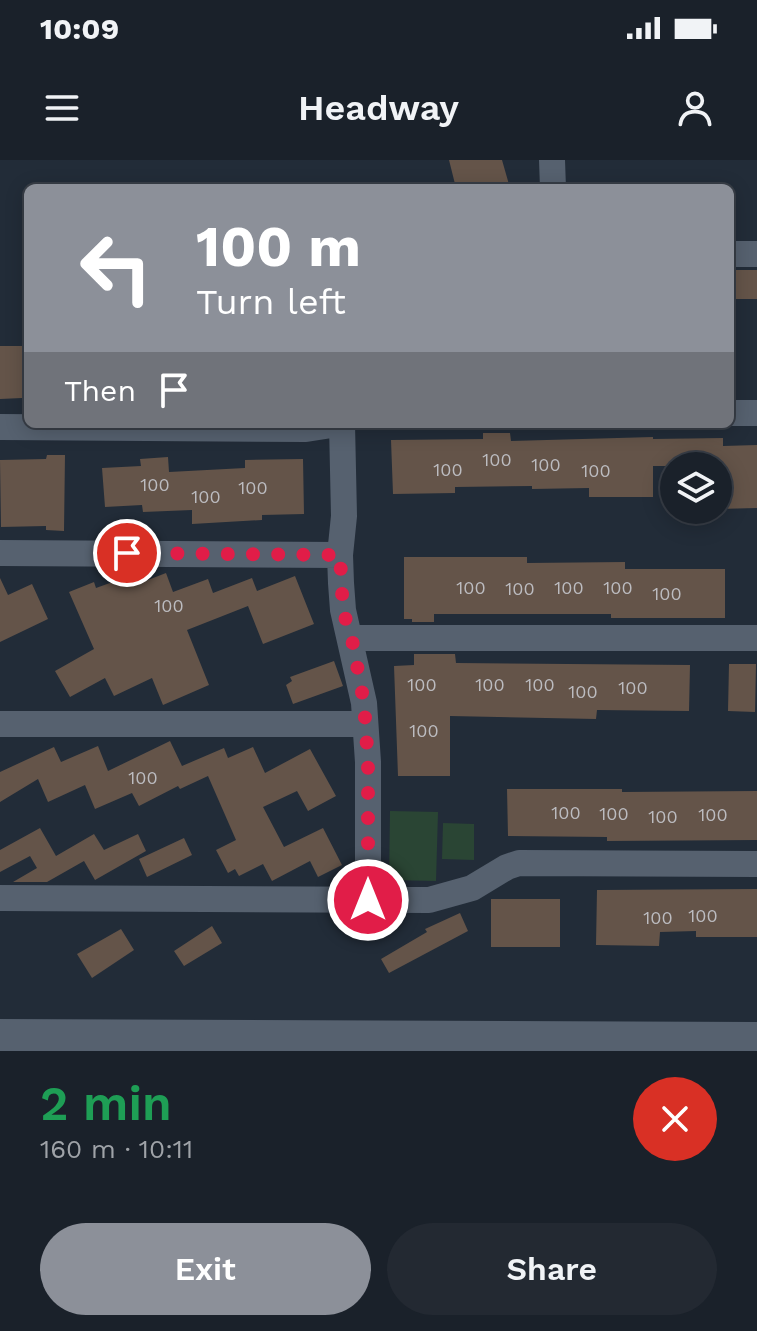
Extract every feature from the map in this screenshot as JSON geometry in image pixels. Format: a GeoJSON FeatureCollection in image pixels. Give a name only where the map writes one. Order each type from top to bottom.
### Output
{"type":"FeatureCollection","features":[{"type":"Feature","properties":{"kind":"street"},"geometry":{"type":"LineString","coordinates":[[552,160],[553,184]]}},
{"type":"Feature","properties":{"kind":"street"},"geometry":{"type":"LineString","coordinates":[[734,254],[757,254]]}},
{"type":"Feature","properties":{"kind":"street"},"geometry":{"type":"LineString","coordinates":[[734,413],[757,413]]}},
{"type":"Feature","properties":{"kind":"street"},"geometry":{"type":"LineString","coordinates":[[0,427],[24,427]]}},
{"type":"Feature","properties":{"kind":"street"},"geometry":{"type":"LineString","coordinates":[[153,428],[313,428]]}},
{"type":"Feature","properties":{"kind":"street"},"geometry":{"type":"LineString","coordinates":[[340,428],[344,516],[340,555],[343,610],[361,685],[365,724],[368,900]]}},
{"type":"Feature","properties":{"kind":"street"},"geometry":{"type":"LineString","coordinates":[[0,553],[340,555]]}},
{"type":"Feature","properties":{"kind":"street"},"geometry":{"type":"LineString","coordinates":[[351,638],[757,638]]}},
{"type":"Feature","properties":{"kind":"street"},"geometry":{"type":"LineString","coordinates":[[0,724],[365,724]]}},
{"type":"Feature","properties":{"kind":"street"},"geometry":{"type":"LineString","coordinates":[[0,898],[406,901],[446,897],[472,888],[519,863],[757,864]]}},
{"type":"Feature","properties":{"kind":"street"},"geometry":{"type":"LineString","coordinates":[[0,1036],[757,1039]]}},
{"type":"Feature","properties":{"kind":"green space"},"geometry":{"type":"Polygon","coordinates":[[[390,811],[438,812],[436,881],[389,880],[390,811]]]}},
{"type":"Feature","properties":{"kind":"green space"},"geometry":{"type":"Polygon","coordinates":[[[443,823],[474,824],[474,860],[442,859],[443,823]]]}},
{"type":"Feature","properties":{"kind":"building"},"geometry":{"type":"Polygon","coordinates":[[[449,160],[502,160],[509,184],[455,184],[449,160]]]}},
{"type":"Feature","properties":{"kind":"building"},"geometry":{"type":"Polygon","coordinates":[[[734,270],[757,270],[757,299],[734,299],[734,270]]]}},
{"type":"Feature","properties":{"kind":"building"},"geometry":{"type":"Polygon","coordinates":[[[0,346],[22,346],[22,398],[0,399],[0,346]]]}},
{"type":"Feature","properties":{"kind":"building"},"geometry":{"type":"Polygon","coordinates":[[[483,433],[510,433],[511,441],[723,438],[723,446],[757,445],[757,508],[732,509],[732,452],[660,452],[660,466],[653,466],[653,497],[589,497],[589,488],[532,489],[532,486],[455,487],[455,493],[393,494],[391,440],[483,439],[483,433]]]}},
{"type":"Feature","properties":{"kind":"building"},"geometry":{"type":"Polygon","coordinates":[[[47,455],[65,455],[64,531],[46,530],[46,526],[1,527],[0,460],[46,459],[47,455]]]}},
{"type":"Feature","properties":{"kind":"building"},"geometry":{"type":"Polygon","coordinates":[[[168,457],[169,472],[245,468],[245,460],[303,459],[304,514],[262,515],[262,520],[192,524],[192,510],[143,512],[142,505],[105,507],[102,468],[141,466],[140,459],[168,457]]]}},
{"type":"Feature","properties":{"kind":"building"},"geometry":{"type":"Polygon","coordinates":[[[404,557],[527,557],[527,563],[625,562],[625,569],[725,569],[725,618],[611,618],[611,614],[434,614],[434,622],[412,622],[412,619],[404,619],[404,557]]]}},
{"type":"Feature","properties":{"kind":"building"},"geometry":{"type":"Polygon","coordinates":[[[166,573],[173,592],[208,579],[213,593],[252,578],[257,591],[295,576],[314,624],[263,644],[248,606],[187,630],[209,685],[163,705],[152,678],[114,696],[105,678],[70,697],[55,671],[94,649],[69,592],[94,582],[96,588],[132,575],[135,585],[166,573]]]}},
{"type":"Feature","properties":{"kind":"building"},"geometry":{"type":"Polygon","coordinates":[[[0,578],[8,595],[32,584],[48,619],[0,642],[0,578]]]}},
{"type":"Feature","properties":{"kind":"building"},"geometry":{"type":"Polygon","coordinates":[[[414,654],[455,654],[456,663],[690,665],[689,711],[597,710],[596,719],[450,716],[450,776],[398,776],[394,666],[414,665],[414,654]]]}},
{"type":"Feature","properties":{"kind":"building"},"geometry":{"type":"Polygon","coordinates":[[[334,661],[343,686],[293,704],[286,685],[292,681],[290,677],[334,661]]]}},
{"type":"Feature","properties":{"kind":"building"},"geometry":{"type":"Polygon","coordinates":[[[729,664],[756,664],[755,712],[728,711],[729,664]]]}},
{"type":"Feature","properties":{"kind":"building"},"geometry":{"type":"Polygon","coordinates":[[[170,741],[182,766],[224,748],[228,758],[253,747],[265,773],[310,749],[336,796],[308,811],[297,791],[263,807],[284,847],[323,828],[342,865],[318,877],[310,861],[272,881],[263,864],[239,876],[235,869],[228,873],[216,850],[236,840],[208,776],[180,789],[178,786],[139,806],[132,793],[95,809],[85,785],[48,802],[38,779],[0,802],[0,772],[54,747],[61,762],[98,746],[108,771],[170,741]]]}},
{"type":"Feature","properties":{"kind":"building"},"geometry":{"type":"Polygon","coordinates":[[[507,789],[757,791],[757,840],[607,841],[607,837],[508,836],[507,789]]]}},
{"type":"Feature","properties":{"kind":"building"},"geometry":{"type":"Polygon","coordinates":[[[40,828],[56,856],[94,834],[104,850],[138,834],[146,851],[95,880],[84,861],[47,882],[13,882],[37,868],[30,856],[0,872],[0,850],[40,828]]]}},
{"type":"Feature","properties":{"kind":"building"},"geometry":{"type":"Polygon","coordinates":[[[184,838],[192,855],[147,877],[139,859],[184,838]]]}},
{"type":"Feature","properties":{"kind":"building"},"geometry":{"type":"Polygon","coordinates":[[[757,889],[757,937],[696,937],[696,931],[660,932],[659,946],[596,945],[597,890],[757,889]]]}},
{"type":"Feature","properties":{"kind":"building"},"geometry":{"type":"Polygon","coordinates":[[[491,899],[560,899],[560,947],[491,947],[491,899]]]}},
{"type":"Feature","properties":{"kind":"building"},"geometry":{"type":"Polygon","coordinates":[[[460,913],[468,931],[389,973],[381,959],[427,932],[425,929],[460,913]]]}},
{"type":"Feature","properties":{"kind":"building"},"geometry":{"type":"Polygon","coordinates":[[[212,926],[222,943],[184,966],[174,951],[212,926]]]}},
{"type":"Feature","properties":{"kind":"building"},"geometry":{"type":"Polygon","coordinates":[[[121,929],[134,950],[92,978],[77,954],[121,929]]]}},
{"type":"Feature","properties":{"kind":"route"},"geometry":{"type":"LineString","coordinates":[[127,553],[340,555],[343,610],[364,703],[368,762],[368,900]]}}]}
